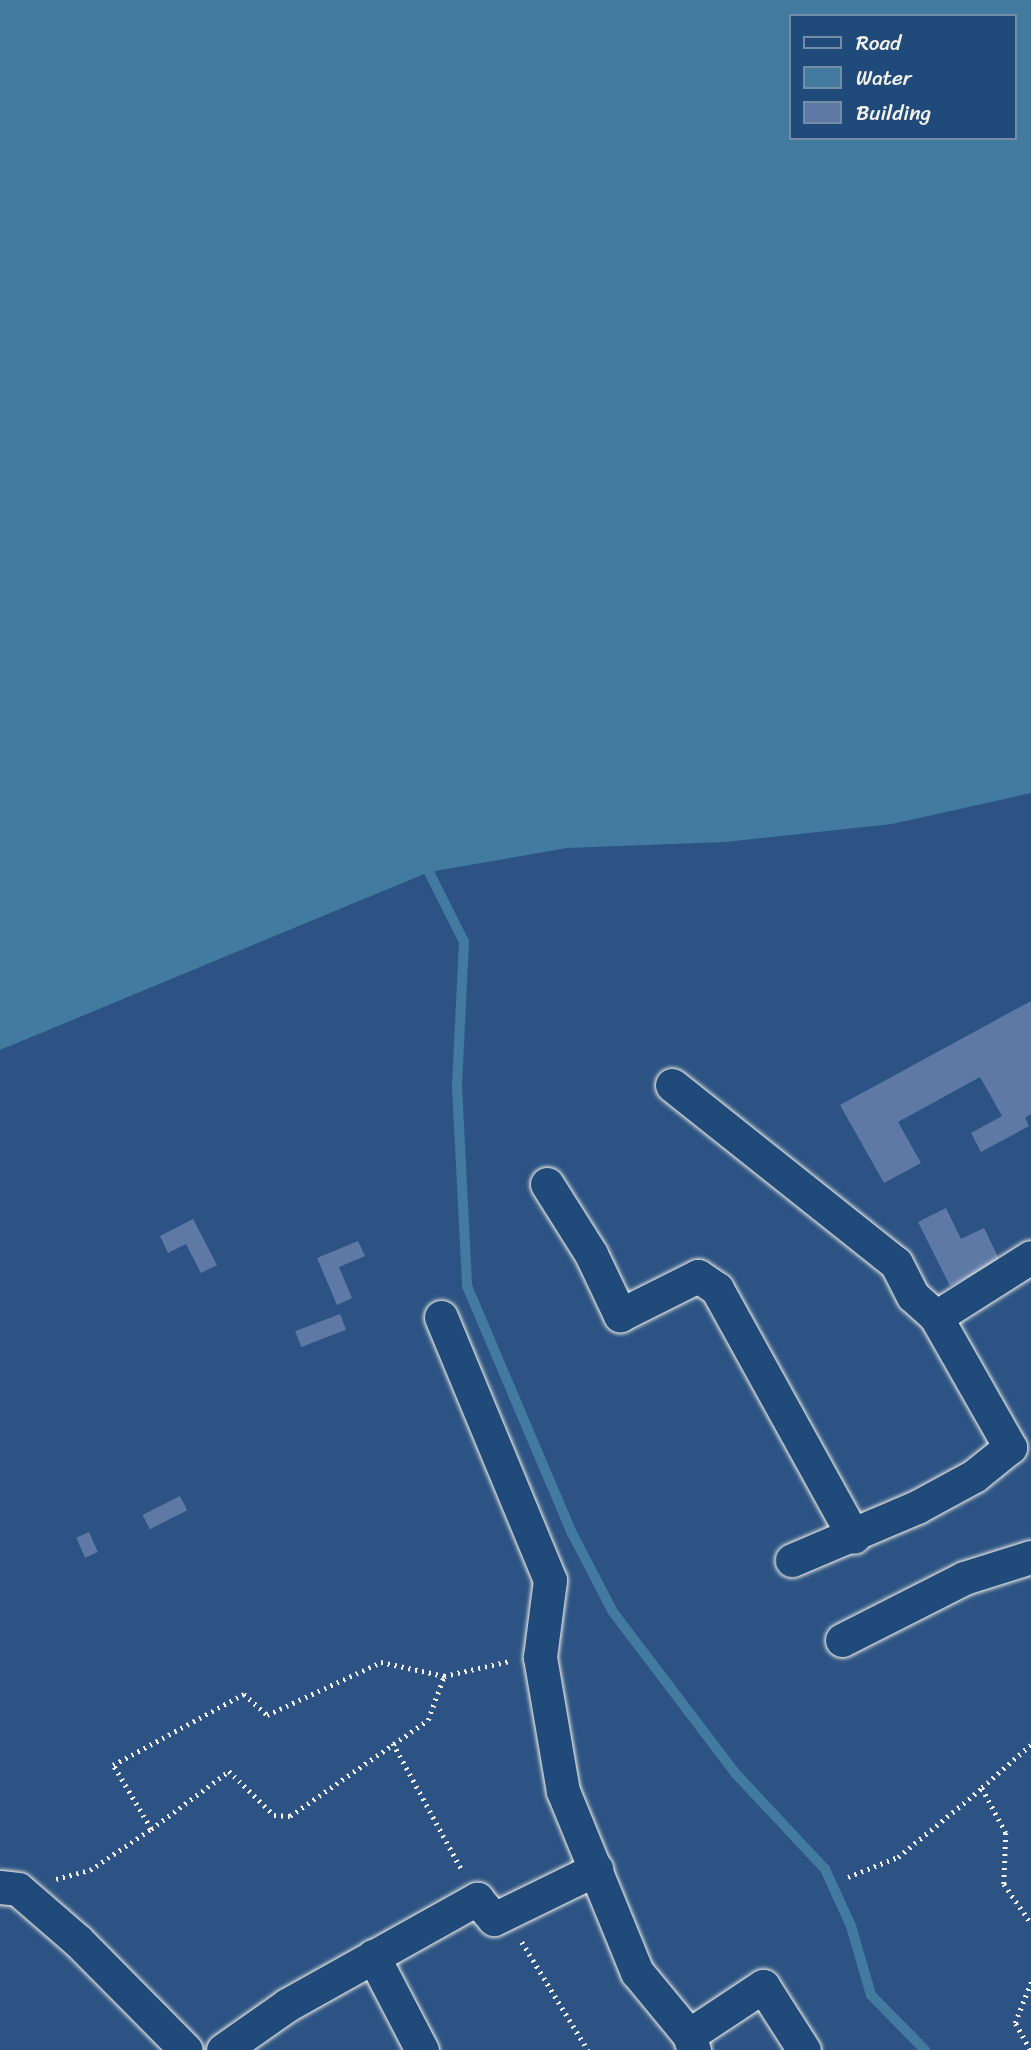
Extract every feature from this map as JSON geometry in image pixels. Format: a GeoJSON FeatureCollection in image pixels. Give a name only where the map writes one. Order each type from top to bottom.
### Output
{"type":"FeatureCollection","features":[{"type":"Feature","properties":{"kind":"street"},"geometry":{"type":"LineString","coordinates":[[672,1085],[896,1263],[914,1296],[936,1317],[1010,1447],[974,1476],[854,1536],[792,1560]]}},
{"type":"Feature","properties":{"kind":"street"},"geometry":{"type":"LineString","coordinates":[[547,1184],[591,1254],[620,1315],[698,1276],[717,1289],[854,1536]]}},
{"type":"Feature","properties":{"kind":"street"},"geometry":{"type":"LineString","coordinates":[[936,1317],[1031,1257]]}},
{"type":"Feature","properties":{"kind":"street"},"geometry":{"type":"LineString","coordinates":[[441,1317],[550,1580],[540,1657],[563,1791],[637,1972],[692,2043],[763,1986],[804,2050]]}},
{"type":"Feature","properties":{"kind":"street"},"geometry":{"type":"LineString","coordinates":[[842,1640],[964,1578],[1031,1557]]}},
{"type":"Feature","properties":{"kind":"street"},"geometry":{"type":"LineString","coordinates":[[223,2050],[287,2005],[373,1956],[491,1906],[596,1868]]}},
{"type":"Feature","properties":{"kind":"street"},"geometry":{"type":"LineString","coordinates":[[9,1888],[78,1941],[186,2050]]}},
{"type":"Feature","properties":{"kind":"street"},"geometry":{"type":"LineString","coordinates":[[373,1956],[422,2050]]}},
{"type":"Feature","properties":{"kind":"path"},"geometry":{"type":"LineString","coordinates":[[151,1829],[113,1765],[244,1694],[267,1715],[381,1662],[444,1676],[466,1667],[540,1657]]}},
{"type":"Feature","properties":{"kind":"path"},"geometry":{"type":"LineString","coordinates":[[9,1888],[90,1870],[229,1771],[274,1815],[290,1816],[428,1720],[444,1676]]}},
{"type":"Feature","properties":{"kind":"path"},"geometry":{"type":"LineString","coordinates":[[393,1743],[491,1906],[588,2050]]}},
{"type":"Feature","properties":{"kind":"path"},"geometry":{"type":"LineString","coordinates":[[848,1877],[898,1857],[1031,1745]]}},
{"type":"Feature","properties":{"kind":"path"},"geometry":{"type":"LineString","coordinates":[[982,1788],[1006,1833],[1004,1884],[1031,1923]]}},
{"type":"Feature","properties":{"kind":"path"},"geometry":{"type":"LineString","coordinates":[[1030,2050],[1015,2023],[1031,1982]]}},
{"type":"Feature","properties":{"kind":"water"},"geometry":{"type":"Polygon","coordinates":[[[0,0],[1031,0],[1031,793],[892,824],[725,842],[567,848],[429,872],[0,1050],[0,0]]]}},
{"type":"Feature","properties":{"kind":"building"},"geometry":{"type":"Polygon","coordinates":[[[1031,1001],[1031,1114],[1025,1118],[1029,1126],[981,1152],[971,1133],[1002,1116],[980,1077],[898,1122],[921,1163],[884,1183],[840,1105],[1031,1001]]]}},
{"type":"Feature","properties":{"kind":"building"},"geometry":{"type":"Polygon","coordinates":[[[946,1208],[961,1239],[984,1228],[1000,1261],[950,1286],[918,1222],[946,1208]]]}},
{"type":"Feature","properties":{"kind":"building"},"geometry":{"type":"Polygon","coordinates":[[[193,1219],[217,1265],[201,1273],[186,1244],[168,1253],[160,1236],[193,1219]]]}},
{"type":"Feature","properties":{"kind":"building"},"geometry":{"type":"Polygon","coordinates":[[[358,1241],[365,1256],[339,1267],[352,1298],[337,1305],[317,1258],[358,1241]]]}},
{"type":"Feature","properties":{"kind":"building"},"geometry":{"type":"Polygon","coordinates":[[[340,1314],[346,1330],[301,1347],[295,1331],[340,1314]]]}},
{"type":"Feature","properties":{"kind":"building"},"geometry":{"type":"Polygon","coordinates":[[[180,1496],[187,1510],[150,1529],[143,1515],[180,1496]]]}},
{"type":"Feature","properties":{"kind":"building"},"geometry":{"type":"Polygon","coordinates":[[[89,1532],[98,1552],[85,1558],[76,1538],[89,1532]]]}},
{"type":"Feature","properties":{"kind":"waterway"},"geometry":{"type":"LineString","coordinates":[[429,872],[464,942],[457,1086],[467,1286],[572,1533],[613,1612],[736,1774],[825,1869],[851,1926],[871,1995],[925,2050]]}}]}
